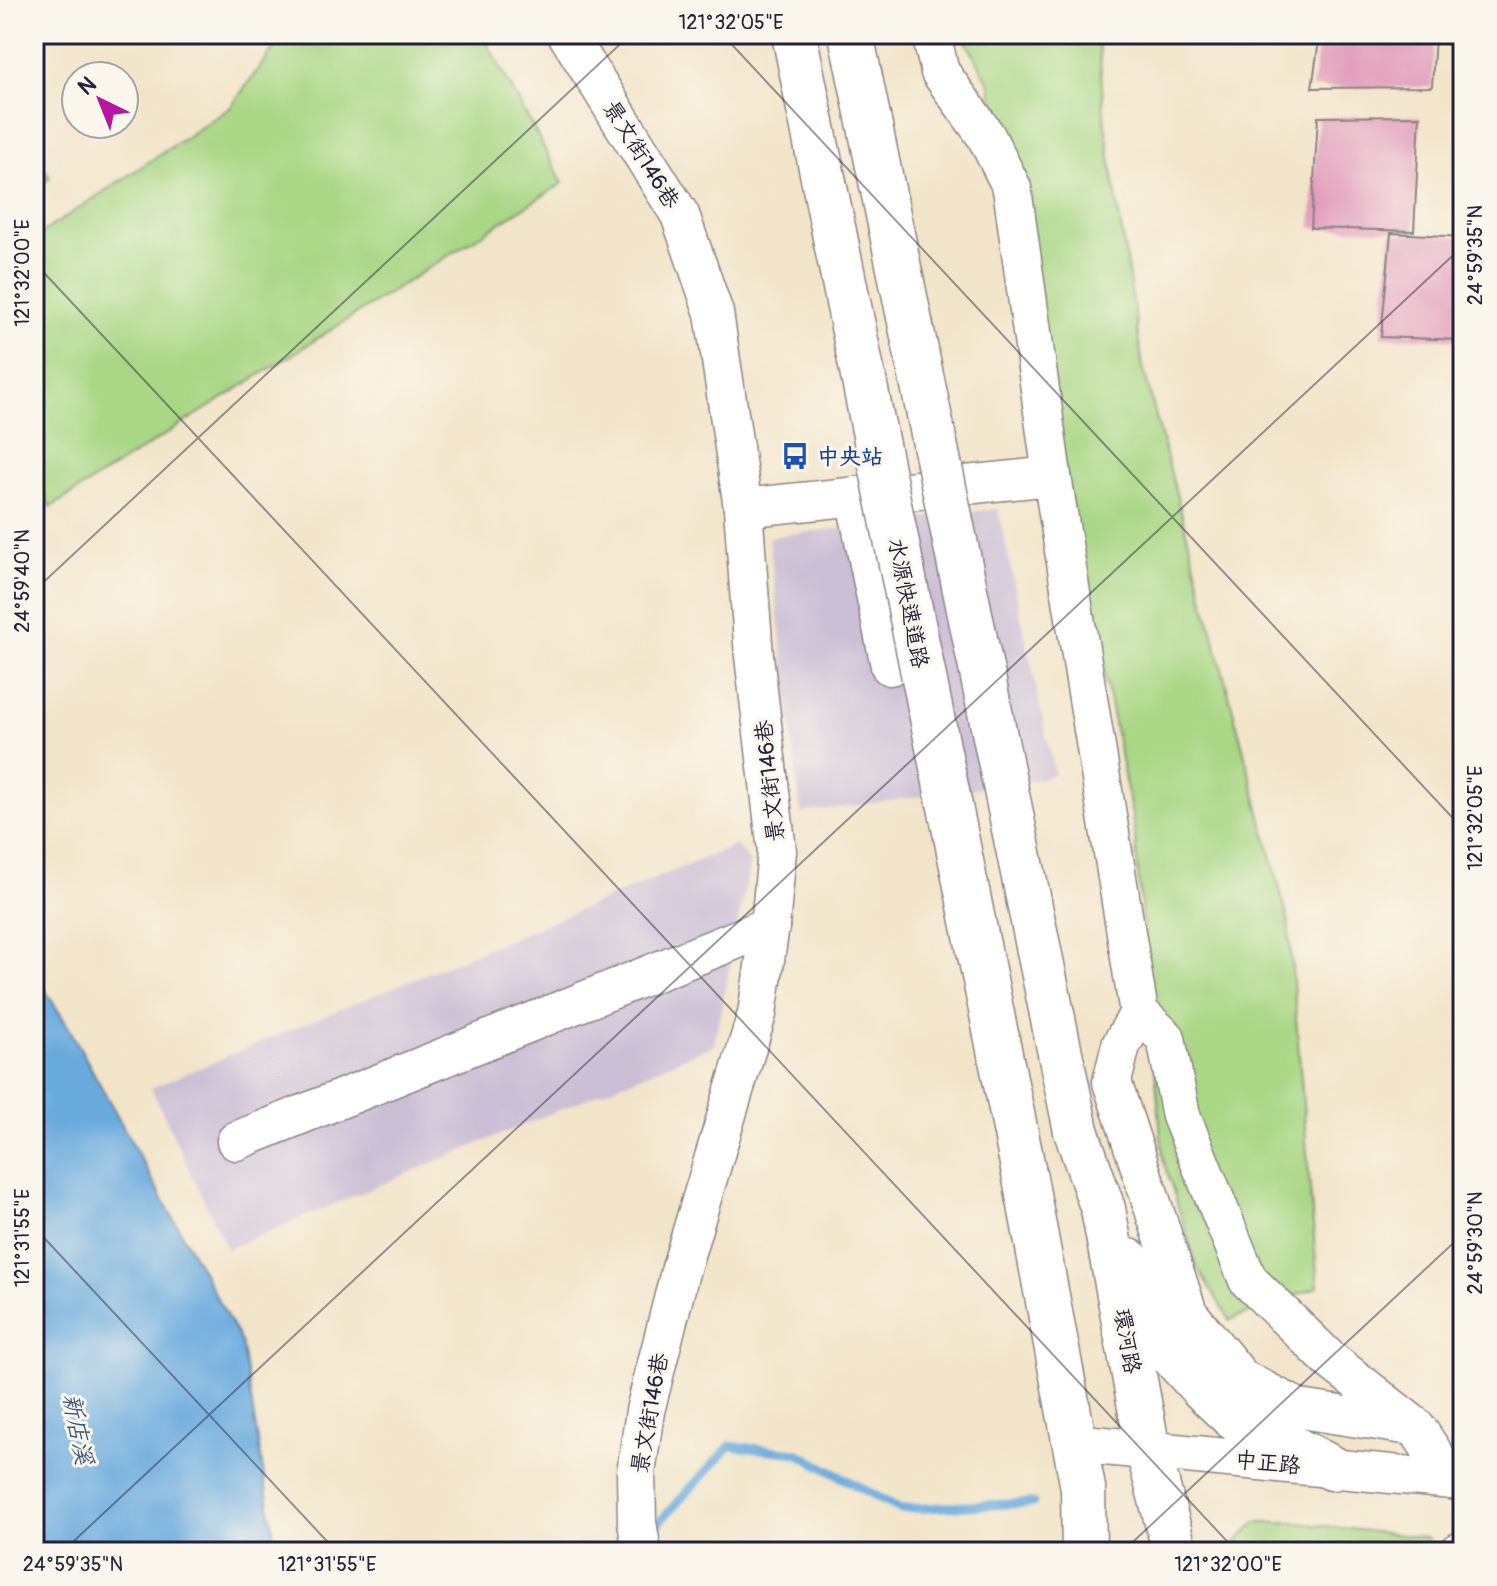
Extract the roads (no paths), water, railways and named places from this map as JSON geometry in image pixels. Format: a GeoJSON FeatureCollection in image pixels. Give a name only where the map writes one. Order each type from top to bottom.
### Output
{"type":"FeatureCollection","features":[{"type":"Feature","properties":{"kind":"highway","name":"水源快速道路"},"geometry":{"type":"LineString","coordinates":[[794,34],[1024,1173],[1073,1443]]}},
{"type":"Feature","properties":{"kind":"highway","name":"環河路"},"geometry":{"type":"LineString","coordinates":[[851,34],[1076,1131],[1103,1209],[1148,1450],[1175,1552]]}},
{"type":"Feature","properties":{"kind":"highway"},"geometry":{"type":"LineString","coordinates":[[1103,1209],[1171,1354],[1234,1418],[1332,1468]]}},
{"type":"Feature","properties":{"kind":"highway"},"geometry":{"type":"LineString","coordinates":[[1073,1443],[1100,1552]]}},
{"type":"Feature","properties":{"kind":"highway"},"geometry":{"type":"LineString","coordinates":[[1083,1488],[1084,1552]]}},
{"type":"Feature","properties":{"kind":"highway"},"geometry":{"type":"LineString","coordinates":[[1159,1492],[1164,1552]]}},
{"type":"Feature","properties":{"kind":"street","name":"景文街146巷"},"geometry":{"type":"LineString","coordinates":[[567,34],[680,215],[714,313],[743,508],[754,656],[777,851],[757,1014],[681,1268],[645,1411],[636,1473],[640,1537]]}},
{"type":"Feature","properties":{"kind":"street"},"geometry":{"type":"LineString","coordinates":[[931,34],[940,72],[986,136],[1012,188],[1052,476],[1139,1013],[1166,1038],[1181,1116],[1248,1280],[1330,1360],[1416,1427],[1457,1481]]}},
{"type":"Feature","properties":{"kind":"street"},"geometry":{"type":"LineString","coordinates":[[743,508],[1052,476]]}},
{"type":"Feature","properties":{"kind":"street"},"geometry":{"type":"LineString","coordinates":[[855,496],[890,666]]}},
{"type":"Feature","properties":{"kind":"street"},"geometry":{"type":"LineString","coordinates":[[236,1141],[770,926]]}},
{"type":"Feature","properties":{"kind":"street"},"geometry":{"type":"LineString","coordinates":[[1139,1013],[1121,1045],[1112,1082],[1188,1313],[1242,1379],[1300,1409],[1416,1427]]}},
{"type":"Feature","properties":{"kind":"street","name":"中正路"},"geometry":{"type":"LineString","coordinates":[[1073,1443],[1457,1481]]}},
{"type":"Feature","properties":{"kind":"water","name":"新店溪"},"geometry":{"type":"Polygon","coordinates":[[[34,973],[68,1026],[241,1342],[277,1552],[34,1552],[34,973]]]}},
{"type":"Feature","properties":{"kind":"waterway"},"geometry":{"type":"LineString","coordinates":[[649,1533],[730,1446],[797,1453],[900,1509],[1033,1503]]}},
{"type":"Feature","properties":{"kind":"place","name":"中央站"},"geometry":{"type":"Point","coordinates":[795,456]}}]}
